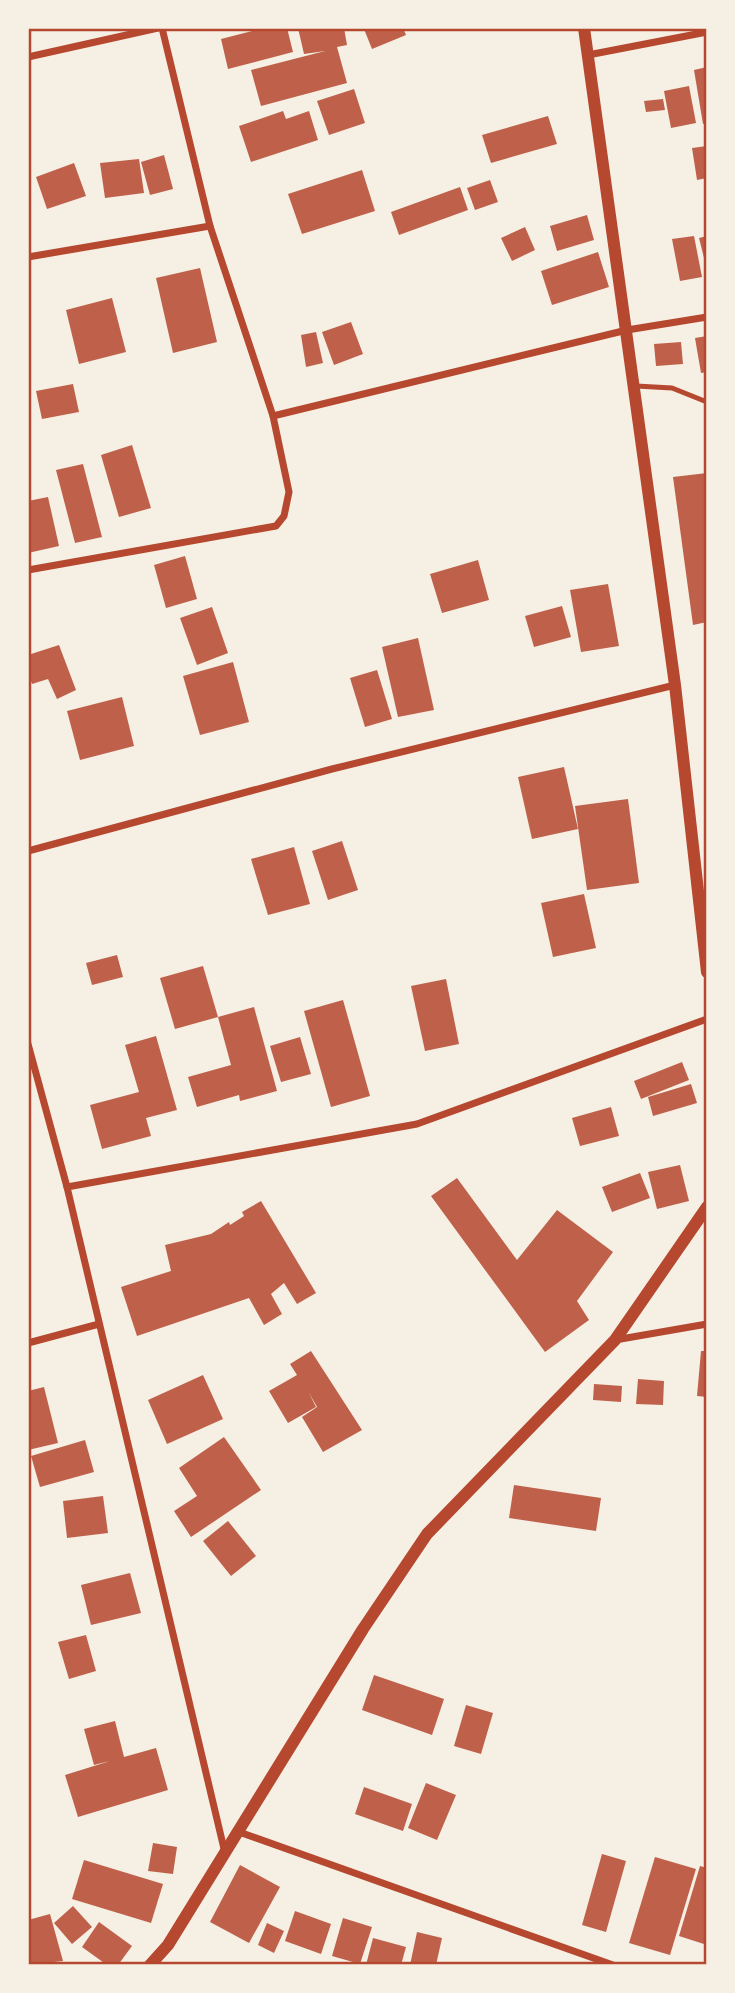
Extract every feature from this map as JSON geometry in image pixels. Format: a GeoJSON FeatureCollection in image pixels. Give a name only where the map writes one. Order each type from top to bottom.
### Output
{"type":"FeatureCollection","features":[{"type":"Feature","properties":{"kind":"street"},"geometry":{"type":"LineString","coordinates":[[28,57],[160,28],[210,226],[273,416],[289,492],[284,516],[276,526],[28,570]]}},
{"type":"Feature","properties":{"kind":"street"},"geometry":{"type":"LineString","coordinates":[[584,28],[636,386],[675,685],[707,972]]}},
{"type":"Feature","properties":{"kind":"street"},"geometry":{"type":"LineString","coordinates":[[588,55],[707,32]]}},
{"type":"Feature","properties":{"kind":"street"},"geometry":{"type":"LineString","coordinates":[[28,257],[210,226]]}},
{"type":"Feature","properties":{"kind":"street"},"geometry":{"type":"LineString","coordinates":[[273,416],[627,330],[707,317]]}},
{"type":"Feature","properties":{"kind":"street"},"geometry":{"type":"LineString","coordinates":[[28,851],[332,769],[675,685]]}},
{"type":"Feature","properties":{"kind":"street"},"geometry":{"type":"LineString","coordinates":[[67,1187],[416,1124],[707,1019]]}},
{"type":"Feature","properties":{"kind":"street"},"geometry":{"type":"LineString","coordinates":[[28,1044],[67,1187],[226,1854]]}},
{"type":"Feature","properties":{"kind":"street"},"geometry":{"type":"LineString","coordinates":[[150,1965],[168,1945],[363,1629],[427,1534],[615,1340],[707,1207]]}},
{"type":"Feature","properties":{"kind":"street"},"geometry":{"type":"LineString","coordinates":[[28,1343],[99,1324]]}},
{"type":"Feature","properties":{"kind":"street"},"geometry":{"type":"LineString","coordinates":[[615,1340],[707,1324]]}},
{"type":"Feature","properties":{"kind":"street"},"geometry":{"type":"LineString","coordinates":[[239,1832],[613,1965]]}},
{"type":"Feature","properties":{"kind":"lane"},"geometry":{"type":"LineString","coordinates":[[636,386],[671,388],[707,402]]}},
{"type":"Feature","properties":{"kind":"building"},"geometry":{"type":"Polygon","coordinates":[[[264,28],[287,28],[293,52],[228,69],[221,39],[264,28]]]}},
{"type":"Feature","properties":{"kind":"building"},"geometry":{"type":"Polygon","coordinates":[[[298,28],[344,28],[347,45],[337,47],[347,83],[261,106],[251,70],[325,51],[304,54],[298,28]]]}},
{"type":"Feature","properties":{"kind":"building"},"geometry":{"type":"Polygon","coordinates":[[[403,28],[406,35],[372,49],[364,29],[403,28]]]}},
{"type":"Feature","properties":{"kind":"building"},"geometry":{"type":"Polygon","coordinates":[[[707,67],[707,123],[703,124],[694,70],[707,67]]]}},
{"type":"Feature","properties":{"kind":"building"},"geometry":{"type":"Polygon","coordinates":[[[689,86],[696,123],[671,128],[664,91],[689,86]]]}},
{"type":"Feature","properties":{"kind":"building"},"geometry":{"type":"Polygon","coordinates":[[[354,89],[365,123],[329,135],[317,101],[354,89]]]}},
{"type":"Feature","properties":{"kind":"building"},"geometry":{"type":"Polygon","coordinates":[[[663,99],[665,110],[646,112],[644,101],[663,99]]]}},
{"type":"Feature","properties":{"kind":"building"},"geometry":{"type":"Polygon","coordinates":[[[283,111],[286,119],[309,111],[318,140],[251,162],[239,126],[283,111]]]}},
{"type":"Feature","properties":{"kind":"building"},"geometry":{"type":"Polygon","coordinates":[[[548,116],[557,144],[491,163],[482,135],[548,116]]]}},
{"type":"Feature","properties":{"kind":"building"},"geometry":{"type":"Polygon","coordinates":[[[707,146],[707,178],[697,180],[692,148],[707,146]]]}},
{"type":"Feature","properties":{"kind":"building"},"geometry":{"type":"Polygon","coordinates":[[[164,155],[173,189],[150,195],[141,162],[164,155]]]}},
{"type":"Feature","properties":{"kind":"building"},"geometry":{"type":"Polygon","coordinates":[[[139,159],[144,193],[105,198],[100,163],[139,159]]]}},
{"type":"Feature","properties":{"kind":"building"},"geometry":{"type":"Polygon","coordinates":[[[74,163],[86,196],[47,209],[36,177],[74,163]]]}},
{"type":"Feature","properties":{"kind":"building"},"geometry":{"type":"Polygon","coordinates":[[[362,170],[375,211],[302,234],[288,194],[362,170]]]}},
{"type":"Feature","properties":{"kind":"building"},"geometry":{"type":"Polygon","coordinates":[[[490,180],[498,202],[475,210],[467,188],[490,180]]]}},
{"type":"Feature","properties":{"kind":"building"},"geometry":{"type":"Polygon","coordinates":[[[460,187],[468,210],[399,235],[391,212],[460,187]]]}},
{"type":"Feature","properties":{"kind":"building"},"geometry":{"type":"Polygon","coordinates":[[[587,215],[594,240],[557,251],[550,226],[587,215]]]}},
{"type":"Feature","properties":{"kind":"building"},"geometry":{"type":"Polygon","coordinates":[[[525,227],[535,250],[512,261],[501,238],[525,227]]]}},
{"type":"Feature","properties":{"kind":"building"},"geometry":{"type":"Polygon","coordinates":[[[694,236],[702,277],[680,281],[672,239],[694,236]]]}},
{"type":"Feature","properties":{"kind":"building"},"geometry":{"type":"Polygon","coordinates":[[[707,236],[707,266],[706,266],[699,238],[707,236]]]}},
{"type":"Feature","properties":{"kind":"building"},"geometry":{"type":"Polygon","coordinates":[[[598,252],[609,287],[552,305],[541,271],[598,252]]]}},
{"type":"Feature","properties":{"kind":"building"},"geometry":{"type":"Polygon","coordinates":[[[200,268],[217,342],[173,353],[156,278],[200,268]]]}},
{"type":"Feature","properties":{"kind":"building"},"geometry":{"type":"Polygon","coordinates":[[[112,298],[126,352],[79,364],[66,310],[112,298]]]}},
{"type":"Feature","properties":{"kind":"building"},"geometry":{"type":"Polygon","coordinates":[[[351,322],[363,354],[334,365],[322,332],[351,322]]]}},
{"type":"Feature","properties":{"kind":"building"},"geometry":{"type":"Polygon","coordinates":[[[316,332],[323,363],[306,367],[301,335],[316,332]]]}},
{"type":"Feature","properties":{"kind":"building"},"geometry":{"type":"Polygon","coordinates":[[[707,336],[707,372],[701,373],[695,338],[707,336]]]}},
{"type":"Feature","properties":{"kind":"building"},"geometry":{"type":"Polygon","coordinates":[[[681,342],[683,364],[656,366],[654,344],[681,342]]]}},
{"type":"Feature","properties":{"kind":"building"},"geometry":{"type":"Polygon","coordinates":[[[73,384],[79,412],[42,419],[36,391],[73,384]]]}},
{"type":"Feature","properties":{"kind":"building"},"geometry":{"type":"Polygon","coordinates":[[[132,445],[151,508],[119,517],[101,455],[132,445]]]}},
{"type":"Feature","properties":{"kind":"building"},"geometry":{"type":"Polygon","coordinates":[[[83,464],[102,537],[75,543],[56,470],[83,464]]]}},
{"type":"Feature","properties":{"kind":"building"},"geometry":{"type":"Polygon","coordinates":[[[707,473],[707,622],[693,625],[673,477],[707,473]]]}},
{"type":"Feature","properties":{"kind":"building"},"geometry":{"type":"Polygon","coordinates":[[[48,497],[59,546],[28,553],[28,501],[48,497]]]}},
{"type":"Feature","properties":{"kind":"building"},"geometry":{"type":"Polygon","coordinates":[[[185,556],[197,599],[166,608],[154,565],[185,556]]]}},
{"type":"Feature","properties":{"kind":"building"},"geometry":{"type":"Polygon","coordinates":[[[478,560],[489,600],[442,613],[430,574],[478,560]]]}},
{"type":"Feature","properties":{"kind":"building"},"geometry":{"type":"Polygon","coordinates":[[[608,584],[619,646],[581,652],[570,590],[608,584]]]}},
{"type":"Feature","properties":{"kind":"building"},"geometry":{"type":"Polygon","coordinates":[[[562,606],[571,637],[534,647],[525,616],[562,606]]]}},
{"type":"Feature","properties":{"kind":"building"},"geometry":{"type":"Polygon","coordinates":[[[212,607],[228,653],[197,665],[180,618],[212,607]]]}},
{"type":"Feature","properties":{"kind":"building"},"geometry":{"type":"Polygon","coordinates":[[[418,638],[434,710],[398,717],[382,647],[418,638]]]}},
{"type":"Feature","properties":{"kind":"building"},"geometry":{"type":"Polygon","coordinates":[[[59,645],[76,690],[57,699],[48,679],[32,684],[28,672],[28,655],[59,645]]]}},
{"type":"Feature","properties":{"kind":"building"},"geometry":{"type":"Polygon","coordinates":[[[233,662],[249,722],[200,735],[183,676],[233,662]]]}},
{"type":"Feature","properties":{"kind":"building"},"geometry":{"type":"Polygon","coordinates":[[[377,670],[392,719],[365,727],[350,678],[377,670]]]}},
{"type":"Feature","properties":{"kind":"building"},"geometry":{"type":"Polygon","coordinates":[[[122,697],[134,746],[80,760],[67,711],[122,697]]]}},
{"type":"Feature","properties":{"kind":"building"},"geometry":{"type":"Polygon","coordinates":[[[564,767],[578,829],[532,839],[518,777],[564,767]]]}},
{"type":"Feature","properties":{"kind":"building"},"geometry":{"type":"Polygon","coordinates":[[[628,799],[639,883],[587,890],[575,806],[628,799]]]}},
{"type":"Feature","properties":{"kind":"building"},"geometry":{"type":"Polygon","coordinates":[[[342,841],[358,890],[328,900],[312,851],[342,841]]]}},
{"type":"Feature","properties":{"kind":"building"},"geometry":{"type":"Polygon","coordinates":[[[294,847],[310,904],[268,915],[251,859],[294,847]]]}},
{"type":"Feature","properties":{"kind":"building"},"geometry":{"type":"Polygon","coordinates":[[[584,894],[596,948],[553,957],[541,903],[584,894]]]}},
{"type":"Feature","properties":{"kind":"building"},"geometry":{"type":"Polygon","coordinates":[[[117,955],[123,977],[92,985],[86,963],[117,955]]]}},
{"type":"Feature","properties":{"kind":"building"},"geometry":{"type":"Polygon","coordinates":[[[203,966],[218,1017],[175,1029],[160,978],[203,966]]]}},
{"type":"Feature","properties":{"kind":"building"},"geometry":{"type":"Polygon","coordinates":[[[446,979],[459,1044],[425,1051],[411,986],[446,979]]]}},
{"type":"Feature","properties":{"kind":"building"},"geometry":{"type":"Polygon","coordinates":[[[343,1000],[370,1096],[331,1107],[304,1011],[343,1000]]]}},
{"type":"Feature","properties":{"kind":"building"},"geometry":{"type":"Polygon","coordinates":[[[254,1007],[277,1091],[240,1101],[239,1095],[197,1107],[188,1077],[231,1065],[218,1017],[254,1007]]]}},
{"type":"Feature","properties":{"kind":"building"},"geometry":{"type":"Polygon","coordinates":[[[156,1036],[177,1110],[146,1118],[151,1136],[102,1149],[90,1105],[139,1092],[125,1045],[156,1036]]]}},
{"type":"Feature","properties":{"kind":"building"},"geometry":{"type":"Polygon","coordinates":[[[300,1037],[311,1074],[281,1082],[270,1046],[300,1037]]]}},
{"type":"Feature","properties":{"kind":"building"},"geometry":{"type":"Polygon","coordinates":[[[682,1062],[689,1080],[641,1099],[634,1081],[682,1062]]]}},
{"type":"Feature","properties":{"kind":"building"},"geometry":{"type":"Polygon","coordinates":[[[691,1084],[697,1103],[653,1116],[648,1097],[691,1084]]]}},
{"type":"Feature","properties":{"kind":"building"},"geometry":{"type":"Polygon","coordinates":[[[611,1107],[619,1136],[580,1146],[572,1118],[611,1107]]]}},
{"type":"Feature","properties":{"kind":"building"},"geometry":{"type":"Polygon","coordinates":[[[680,1165],[689,1201],[657,1209],[648,1172],[680,1165]]]}},
{"type":"Feature","properties":{"kind":"building"},"geometry":{"type":"Polygon","coordinates":[[[640,1173],[650,1198],[612,1212],[602,1187],[640,1173]]]}},
{"type":"Feature","properties":{"kind":"building"},"geometry":{"type":"Polygon","coordinates":[[[457,1178],[517,1260],[557,1210],[613,1252],[577,1301],[589,1320],[545,1352],[431,1196],[457,1178]]]}},
{"type":"Feature","properties":{"kind":"building"},"geometry":{"type":"Polygon","coordinates":[[[261,1201],[316,1293],[297,1304],[284,1283],[271,1294],[282,1314],[264,1325],[249,1298],[137,1336],[121,1287],[171,1271],[165,1245],[211,1234],[244,1216],[242,1212],[261,1201]]]}},
{"type":"Feature","properties":{"kind":"building"},"geometry":{"type":"Polygon","coordinates":[[[311,1351],[362,1430],[323,1452],[302,1417],[317,1407],[309,1393],[316,1407],[288,1423],[269,1391],[297,1375],[290,1364],[311,1351]]]}},
{"type":"Feature","properties":{"kind":"building"},"geometry":{"type":"Polygon","coordinates":[[[701,1351],[707,1351],[707,1397],[697,1396],[701,1351]]]}},
{"type":"Feature","properties":{"kind":"building"},"geometry":{"type":"Polygon","coordinates":[[[203,1375],[223,1419],[167,1444],[148,1400],[203,1375]]]}},
{"type":"Feature","properties":{"kind":"building"},"geometry":{"type":"Polygon","coordinates":[[[638,1379],[664,1381],[663,1405],[636,1404],[638,1379]]]}},
{"type":"Feature","properties":{"kind":"building"},"geometry":{"type":"Polygon","coordinates":[[[594,1384],[622,1386],[621,1402],[593,1400],[594,1384]]]}},
{"type":"Feature","properties":{"kind":"building"},"geometry":{"type":"Polygon","coordinates":[[[44,1387],[58,1443],[28,1450],[28,1391],[44,1387]]]}},
{"type":"Feature","properties":{"kind":"building"},"geometry":{"type":"Polygon","coordinates":[[[224,1437],[261,1490],[191,1537],[174,1511],[197,1496],[179,1468],[224,1437]]]}},
{"type":"Feature","properties":{"kind":"building"},"geometry":{"type":"Polygon","coordinates":[[[85,1440],[94,1472],[40,1487],[31,1456],[85,1440]]]}},
{"type":"Feature","properties":{"kind":"building"},"geometry":{"type":"Polygon","coordinates":[[[514,1485],[601,1498],[596,1531],[509,1518],[514,1485]]]}},
{"type":"Feature","properties":{"kind":"building"},"geometry":{"type":"Polygon","coordinates":[[[103,1496],[108,1533],[67,1538],[63,1501],[103,1496]]]}},
{"type":"Feature","properties":{"kind":"building"},"geometry":{"type":"Polygon","coordinates":[[[228,1521],[256,1556],[231,1576],[203,1541],[228,1521]]]}},
{"type":"Feature","properties":{"kind":"building"},"geometry":{"type":"Polygon","coordinates":[[[130,1573],[141,1613],[91,1625],[81,1585],[130,1573]]]}},
{"type":"Feature","properties":{"kind":"building"},"geometry":{"type":"Polygon","coordinates":[[[86,1635],[96,1671],[69,1679],[58,1642],[86,1635]]]}},
{"type":"Feature","properties":{"kind":"building"},"geometry":{"type":"Polygon","coordinates":[[[374,1675],[444,1699],[432,1735],[362,1710],[374,1675]]]}},
{"type":"Feature","properties":{"kind":"building"},"geometry":{"type":"Polygon","coordinates":[[[466,1705],[493,1713],[481,1754],[454,1746],[466,1705]]]}},
{"type":"Feature","properties":{"kind":"building"},"geometry":{"type":"Polygon","coordinates":[[[115,1721],[124,1757],[156,1748],[168,1790],[78,1817],[65,1775],[110,1761],[94,1765],[84,1729],[115,1721]]]}},
{"type":"Feature","properties":{"kind":"building"},"geometry":{"type":"Polygon","coordinates":[[[426,1783],[456,1795],[437,1840],[408,1828],[426,1783]]]}},
{"type":"Feature","properties":{"kind":"building"},"geometry":{"type":"Polygon","coordinates":[[[364,1787],[412,1804],[403,1831],[355,1814],[364,1787]]]}},
{"type":"Feature","properties":{"kind":"building"},"geometry":{"type":"Polygon","coordinates":[[[153,1843],[177,1847],[173,1874],[148,1871],[153,1843]]]}},
{"type":"Feature","properties":{"kind":"building"},"geometry":{"type":"Polygon","coordinates":[[[602,1854],[626,1861],[606,1932],[582,1925],[602,1854]]]}},
{"type":"Feature","properties":{"kind":"building"},"geometry":{"type":"Polygon","coordinates":[[[655,1857],[696,1869],[670,1955],[629,1943],[655,1857]]]}},
{"type":"Feature","properties":{"kind":"building"},"geometry":{"type":"Polygon","coordinates":[[[84,1860],[163,1884],[151,1923],[72,1899],[84,1860]]]}},
{"type":"Feature","properties":{"kind":"building"},"geometry":{"type":"Polygon","coordinates":[[[240,1865],[280,1887],[249,1943],[210,1922],[240,1865]]]}},
{"type":"Feature","properties":{"kind":"building"},"geometry":{"type":"Polygon","coordinates":[[[700,1866],[707,1868],[707,1945],[679,1936],[700,1866]]]}},
{"type":"Feature","properties":{"kind":"building"},"geometry":{"type":"Polygon","coordinates":[[[73,1906],[92,1927],[72,1944],[54,1923],[73,1906]]]}},
{"type":"Feature","properties":{"kind":"building"},"geometry":{"type":"Polygon","coordinates":[[[295,1911],[331,1924],[321,1954],[285,1941],[295,1911]]]}},
{"type":"Feature","properties":{"kind":"building"},"geometry":{"type":"Polygon","coordinates":[[[50,1914],[63,1961],[28,1965],[28,1920],[50,1914]]]}},
{"type":"Feature","properties":{"kind":"building"},"geometry":{"type":"Polygon","coordinates":[[[343,1918],[372,1927],[360,1964],[332,1956],[343,1918]]]}},
{"type":"Feature","properties":{"kind":"building"},"geometry":{"type":"Polygon","coordinates":[[[99,1922],[132,1946],[118,1965],[107,1965],[82,1947],[99,1922]]]}},
{"type":"Feature","properties":{"kind":"building"},"geometry":{"type":"Polygon","coordinates":[[[267,1923],[284,1931],[274,1953],[258,1945],[267,1923]]]}},
{"type":"Feature","properties":{"kind":"building"},"geometry":{"type":"Polygon","coordinates":[[[417,1932],[442,1938],[436,1965],[410,1965],[417,1932]]]}},
{"type":"Feature","properties":{"kind":"building"},"geometry":{"type":"Polygon","coordinates":[[[373,1938],[406,1947],[401,1965],[366,1965],[373,1938]]]}}]}
